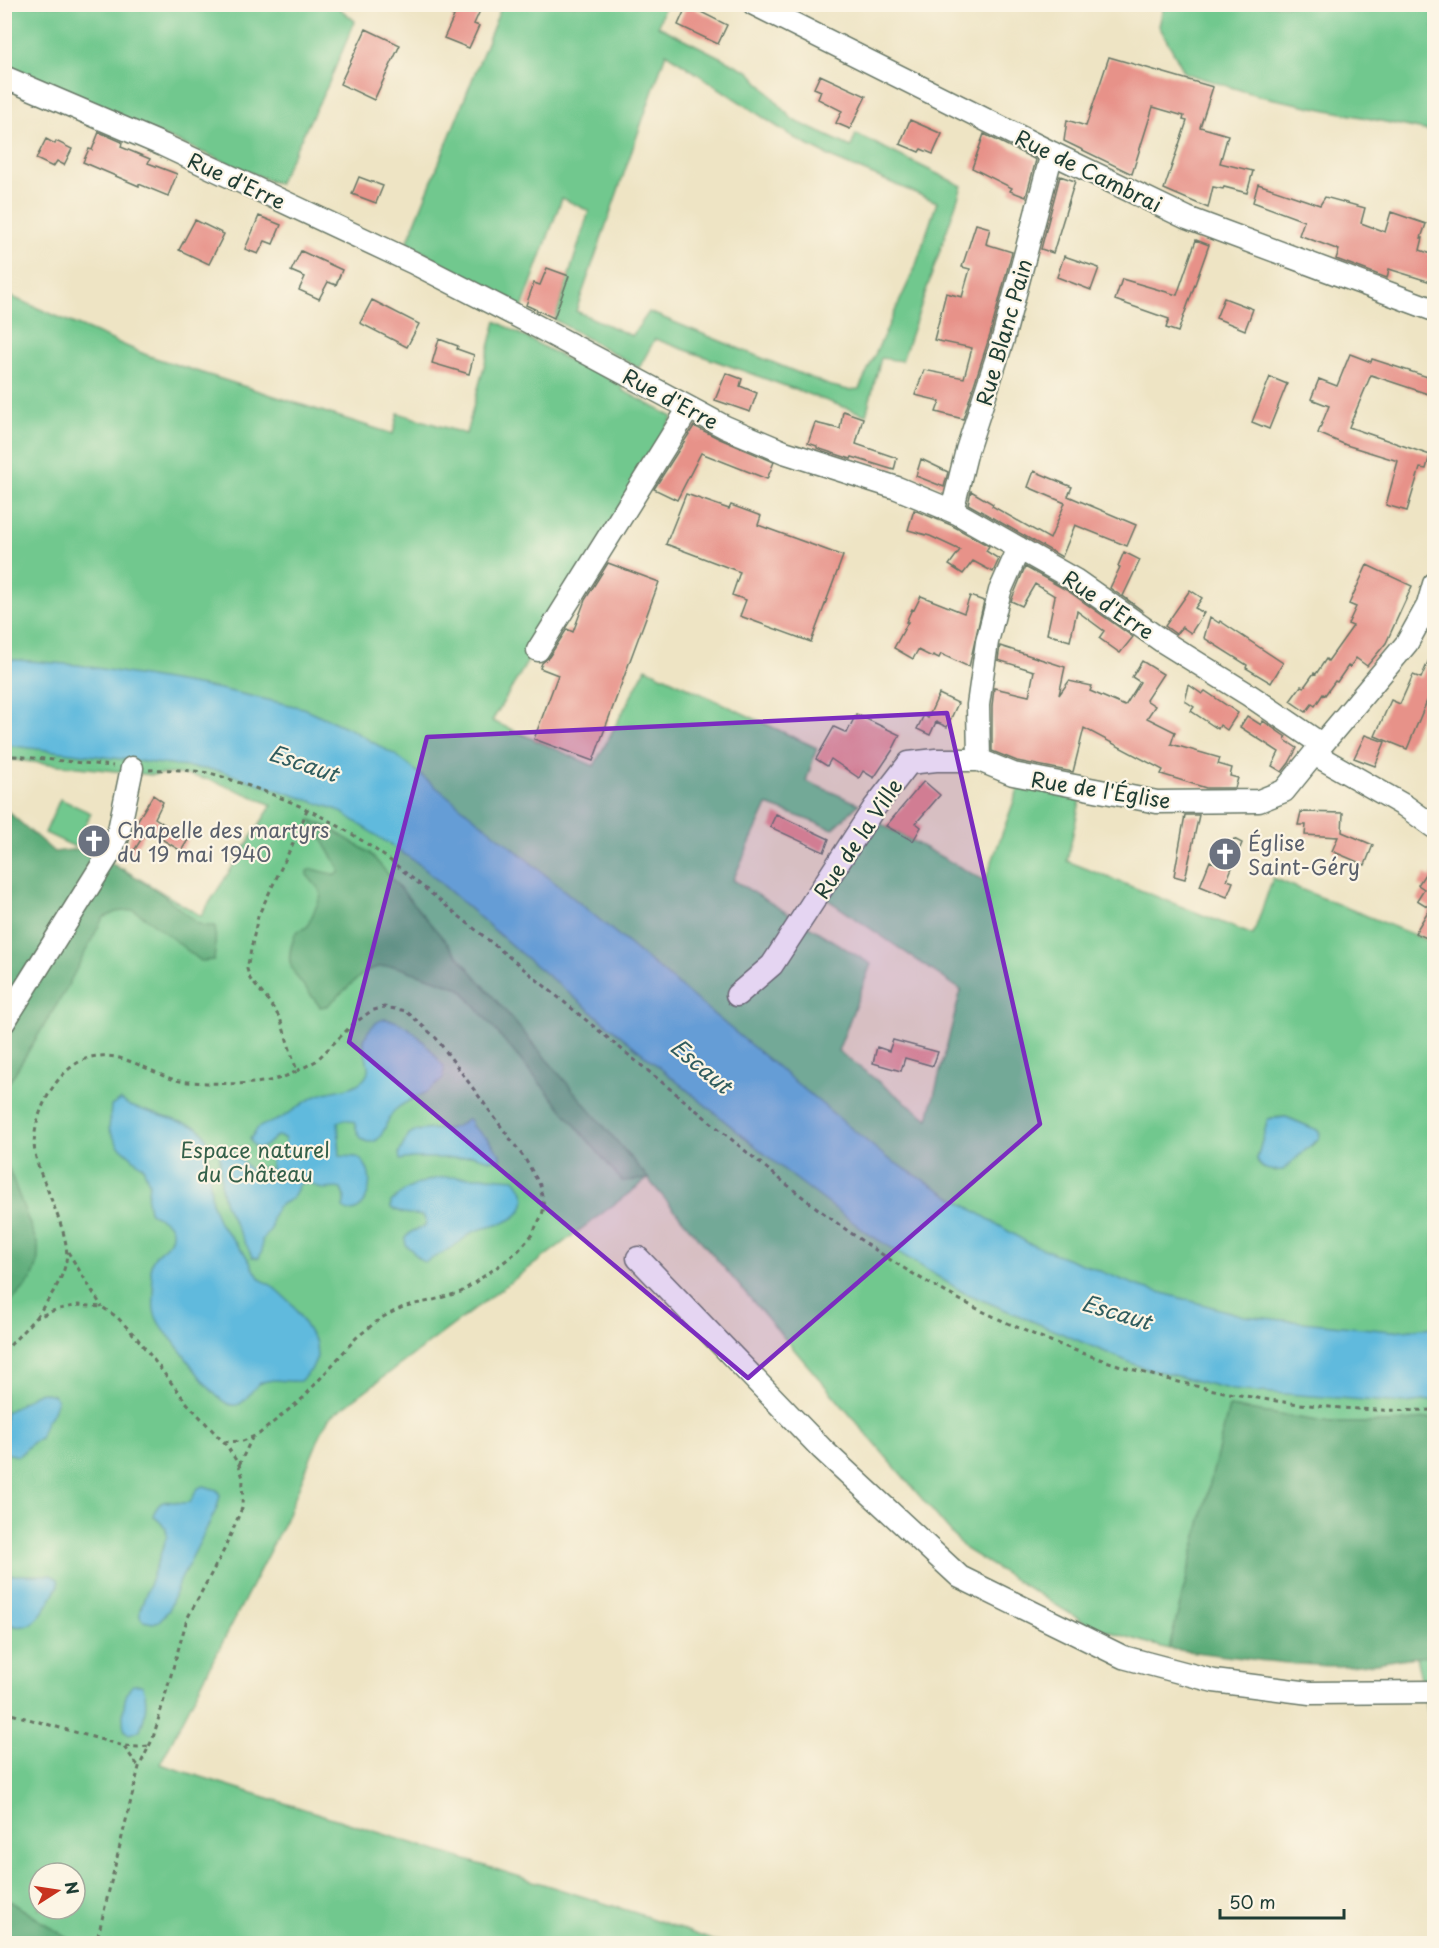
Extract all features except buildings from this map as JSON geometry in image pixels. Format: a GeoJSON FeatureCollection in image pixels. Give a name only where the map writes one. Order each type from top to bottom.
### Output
{"type":"FeatureCollection","features":[{"type":"Feature","properties":{"kind":"street","name":"Rue de Cambrai"},"geometry":{"type":"LineString","coordinates":[[754,4],[1187,218],[1434,310]]}},
{"type":"Feature","properties":{"kind":"street","name":"Rue d'Erre"},"geometry":{"type":"LineString","coordinates":[[4,77],[163,145],[412,262],[725,427],[784,452],[897,489],[952,511],[1075,580],[1162,641],[1249,695],[1318,749],[1434,827]]}},
{"type":"Feature","properties":{"kind":"street","name":"Rue Blanc Pain"},"geometry":{"type":"LineString","coordinates":[[952,511],[967,450],[1003,339],[1052,153]]}},
{"type":"Feature","properties":{"kind":"street"},"geometry":{"type":"LineString","coordinates":[[538,650],[689,408]]}},
{"type":"Feature","properties":{"kind":"street"},"geometry":{"type":"LineString","coordinates":[[979,760],[978,705],[987,642],[1000,591],[1019,548]]}},
{"type":"Feature","properties":{"kind":"street","name":"Rue de l'Église"},"geometry":{"type":"LineString","coordinates":[[979,760],[1013,774],[1157,802],[1259,801],[1284,791],[1407,643],[1428,605],[1434,584]]}},
{"type":"Feature","properties":{"kind":"street","name":"Rue de la Ville"},"geometry":{"type":"LineString","coordinates":[[737,995],[772,965],[874,808],[909,763],[936,760],[979,760]]}},
{"type":"Feature","properties":{"kind":"street"},"geometry":{"type":"LineString","coordinates":[[4,1022],[111,851],[119,830],[132,768]]}},
{"type":"Feature","properties":{"kind":"street"},"geometry":{"type":"LineString","coordinates":[[638,1258],[822,1449],[960,1577],[1123,1657],[1214,1681],[1310,1693],[1434,1692]]}},
{"type":"Feature","properties":{"kind":"path"},"geometry":{"type":"LineString","coordinates":[[4,755],[132,768],[211,773],[286,799],[354,834],[391,861],[841,1225],[880,1253],[954,1296],[1021,1329],[1136,1371],[1245,1396],[1311,1406],[1378,1410],[1434,1410]]}},
{"type":"Feature","properties":{"kind":"path"},"geometry":{"type":"LineString","coordinates":[[297,1071],[280,1018],[250,980],[247,969],[258,916],[300,829],[307,809]]}},
{"type":"Feature","properties":{"kind":"path"},"geometry":{"type":"LineString","coordinates":[[4,1352],[35,1318],[66,1269],[68,1251],[63,1228],[36,1156],[34,1139],[37,1119],[48,1096],[74,1065],[89,1057],[108,1056],[180,1081],[258,1083],[286,1077],[316,1061],[351,1026],[371,1011],[384,1007],[405,1011],[436,1038],[525,1160],[540,1185],[544,1207],[542,1215],[531,1236],[518,1251],[475,1284],[461,1292],[405,1306],[381,1318],[356,1338],[303,1398],[252,1438],[238,1442],[223,1441]]}},
{"type":"Feature","properties":{"kind":"path"},"geometry":{"type":"LineString","coordinates":[[68,1251],[102,1307],[128,1327],[186,1402],[223,1441],[239,1465],[244,1490],[243,1508],[224,1550],[187,1619],[149,1746],[139,1767],[96,1944]]}},
{"type":"Feature","properties":{"kind":"path"},"geometry":{"type":"LineString","coordinates":[[35,1318],[55,1310],[78,1305],[102,1307]]}},
{"type":"Feature","properties":{"kind":"path"},"geometry":{"type":"LineString","coordinates":[[239,1465],[252,1438]]}},
{"type":"Feature","properties":{"kind":"path"},"geometry":{"type":"LineString","coordinates":[[4,1712],[124,1746],[149,1746]]}},
{"type":"Feature","properties":{"kind":"path"},"geometry":{"type":"LineString","coordinates":[[124,1746],[139,1767]]}},
{"type":"Feature","properties":{"kind":"highlighted area"},"geometry":{"type":"Polygon","coordinates":[[[947,713],[1040,1124],[748,1378],[349,1042],[427,737],[947,713]]]}},
{"type":"Feature","properties":{"kind":"green space"},"geometry":{"type":"Polygon","coordinates":[[[334,4],[355,21],[327,87],[278,184],[5,69],[4,5],[334,4]]]}},
{"type":"Feature","properties":{"kind":"green space"},"geometry":{"type":"Polygon","coordinates":[[[502,5],[665,5],[658,26],[750,72],[793,120],[851,147],[856,134],[962,186],[902,361],[881,358],[866,415],[655,339],[639,368],[555,320],[589,211],[562,198],[522,308],[407,243],[502,5]],[[666,53],[576,311],[632,336],[649,312],[828,385],[848,390],[859,389],[915,268],[937,202],[835,159],[796,139],[666,53]]]}},
{"type":"Feature","properties":{"kind":"green space"},"geometry":{"type":"Polygon","coordinates":[[[1164,5],[1434,5],[1434,132],[1260,96],[1185,73],[1159,26],[1164,5]]]}},
{"type":"Feature","properties":{"kind":"green space","name":"Espace naturel du Château"},"geometry":{"type":"Polygon","coordinates":[[[5,294],[149,356],[393,434],[398,413],[466,434],[496,321],[570,361],[572,358],[623,387],[622,390],[673,417],[492,721],[594,766],[646,668],[817,748],[806,781],[859,804],[833,829],[767,805],[733,880],[871,964],[838,1051],[928,1119],[961,990],[824,897],[874,820],[985,881],[1019,787],[1081,797],[1067,861],[1253,935],[1273,878],[1434,943],[1434,1418],[1389,1423],[1330,1423],[1229,1407],[1169,1649],[1090,1626],[965,1549],[648,1179],[329,1418],[285,1521],[160,1764],[642,1915],[720,1943],[75,1943],[41,1921],[87,1921],[87,1861],[27,1861],[27,1912],[5,1898],[4,1055],[123,869],[201,916],[272,805],[199,777],[152,775],[5,759],[5,294]],[[1286,1117],[1270,1118],[1257,1159],[1260,1165],[1276,1171],[1316,1142],[1317,1130],[1286,1117]]]}},
{"type":"Feature","properties":{"kind":"green space"},"geometry":{"type":"Polygon","coordinates":[[[60,799],[91,813],[75,847],[45,833],[60,799]]]}},
{"type":"Feature","properties":{"kind":"green space"},"geometry":{"type":"Polygon","coordinates":[[[5,809],[54,852],[79,849],[99,856],[158,891],[197,923],[204,926],[215,926],[215,932],[214,960],[201,961],[133,910],[116,912],[103,918],[64,993],[5,1089],[5,809]]]}},
{"type":"Feature","properties":{"kind":"green space"},"geometry":{"type":"Polygon","coordinates":[[[311,820],[326,826],[370,853],[649,1179],[622,1181],[460,988],[394,966],[378,967],[366,971],[327,1006],[320,1007],[294,973],[290,958],[296,932],[307,927],[321,896],[319,889],[307,875],[307,871],[312,869],[336,875],[339,873],[339,868],[311,820]]]}},
{"type":"Feature","properties":{"kind":"green space"},"geometry":{"type":"Polygon","coordinates":[[[4,1156],[38,1246],[34,1275],[25,1288],[5,1308],[4,1156]]]}},
{"type":"Feature","properties":{"kind":"green space"},"geometry":{"type":"Polygon","coordinates":[[[1229,1407],[1330,1423],[1389,1423],[1434,1418],[1434,1656],[1339,1666],[1275,1662],[1169,1649],[1229,1407]]]}},
{"type":"Feature","properties":{"kind":"green space"},"geometry":{"type":"Polygon","coordinates":[[[1416,1656],[1434,1656],[1434,1741],[1416,1656]]]}},
{"type":"Feature","properties":{"kind":"green space"},"geometry":{"type":"Polygon","coordinates":[[[4,1898],[27,1912],[27,1921],[41,1921],[75,1943],[5,1943],[4,1898]]]}},
{"type":"Feature","properties":{"kind":"water","name":"Escaut"},"geometry":{"type":"Polygon","coordinates":[[[5,659],[78,665],[220,689],[303,708],[350,729],[397,756],[519,853],[887,1158],[1028,1243],[1138,1286],[1244,1316],[1391,1331],[1434,1327],[1434,1400],[1404,1403],[1233,1390],[1141,1367],[963,1292],[870,1235],[788,1173],[519,952],[419,864],[338,810],[221,771],[5,745],[5,659]]]}},
{"type":"Feature","properties":{"kind":"water"},"geometry":{"type":"Polygon","coordinates":[[[385,1019],[403,1025],[419,1037],[444,1067],[443,1078],[425,1093],[395,1110],[382,1134],[375,1141],[363,1140],[354,1122],[345,1119],[338,1122],[340,1156],[357,1157],[365,1164],[369,1174],[370,1184],[364,1203],[358,1209],[351,1211],[343,1208],[345,1198],[341,1189],[322,1189],[307,1182],[298,1185],[293,1197],[277,1207],[272,1218],[271,1229],[262,1240],[262,1251],[259,1258],[252,1257],[224,1199],[219,1149],[222,1147],[233,1153],[257,1178],[262,1179],[262,1167],[271,1170],[271,1158],[282,1150],[285,1141],[284,1138],[277,1136],[263,1147],[257,1148],[250,1139],[256,1130],[281,1118],[313,1097],[353,1086],[363,1080],[368,1069],[364,1050],[365,1036],[375,1024],[385,1019]]]}},
{"type":"Feature","properties":{"kind":"water"},"geometry":{"type":"Polygon","coordinates":[[[121,1100],[130,1106],[197,1127],[203,1132],[206,1138],[212,1204],[219,1223],[245,1254],[260,1279],[271,1285],[293,1305],[316,1343],[317,1357],[311,1370],[300,1381],[264,1382],[259,1384],[240,1404],[232,1405],[217,1396],[161,1326],[155,1316],[151,1265],[155,1256],[170,1241],[172,1231],[169,1224],[149,1211],[147,1200],[149,1183],[143,1167],[118,1145],[109,1129],[111,1106],[121,1100]]]}},
{"type":"Feature","properties":{"kind":"water"},"geometry":{"type":"Polygon","coordinates":[[[1286,1117],[1317,1130],[1320,1133],[1319,1138],[1283,1170],[1267,1169],[1261,1166],[1257,1159],[1268,1119],[1286,1117]]]}},
{"type":"Feature","properties":{"kind":"water"},"geometry":{"type":"Polygon","coordinates":[[[467,1119],[500,1154],[500,1160],[472,1155],[459,1158],[400,1160],[399,1153],[409,1134],[422,1130],[448,1129],[458,1126],[467,1119]]]}},
{"type":"Feature","properties":{"kind":"water"},"geometry":{"type":"Polygon","coordinates":[[[448,1177],[515,1179],[524,1194],[523,1206],[515,1217],[508,1221],[479,1229],[425,1262],[406,1245],[405,1238],[411,1232],[425,1226],[426,1221],[423,1216],[403,1213],[391,1208],[391,1202],[417,1184],[448,1177]]]}},
{"type":"Feature","properties":{"kind":"water"},"geometry":{"type":"Polygon","coordinates":[[[42,1392],[54,1395],[57,1400],[40,1438],[32,1442],[18,1456],[5,1453],[5,1412],[42,1392]]]}},
{"type":"Feature","properties":{"kind":"water"},"geometry":{"type":"Polygon","coordinates":[[[204,1486],[217,1490],[220,1495],[217,1508],[177,1587],[169,1610],[159,1621],[153,1623],[143,1621],[140,1617],[140,1610],[167,1536],[166,1528],[153,1515],[164,1502],[190,1502],[198,1488],[204,1486]]]}},
{"type":"Feature","properties":{"kind":"water"},"geometry":{"type":"Polygon","coordinates":[[[5,1575],[51,1575],[58,1579],[59,1585],[50,1602],[32,1623],[15,1626],[5,1622],[5,1575]]]}},
{"type":"Feature","properties":{"kind":"water"},"geometry":{"type":"Polygon","coordinates":[[[133,1685],[142,1685],[146,1708],[140,1731],[129,1734],[125,1731],[123,1713],[127,1694],[133,1685]]]}},
{"type":"Feature","properties":{"kind":"place","name":"Chapelle des martyrs du 19 mai 1940"},"geometry":{"type":"Point","coordinates":[94,841]}},
{"type":"Feature","properties":{"kind":"place","name":"Église Saint-Géry"},"geometry":{"type":"Point","coordinates":[1225,854]}}]}
